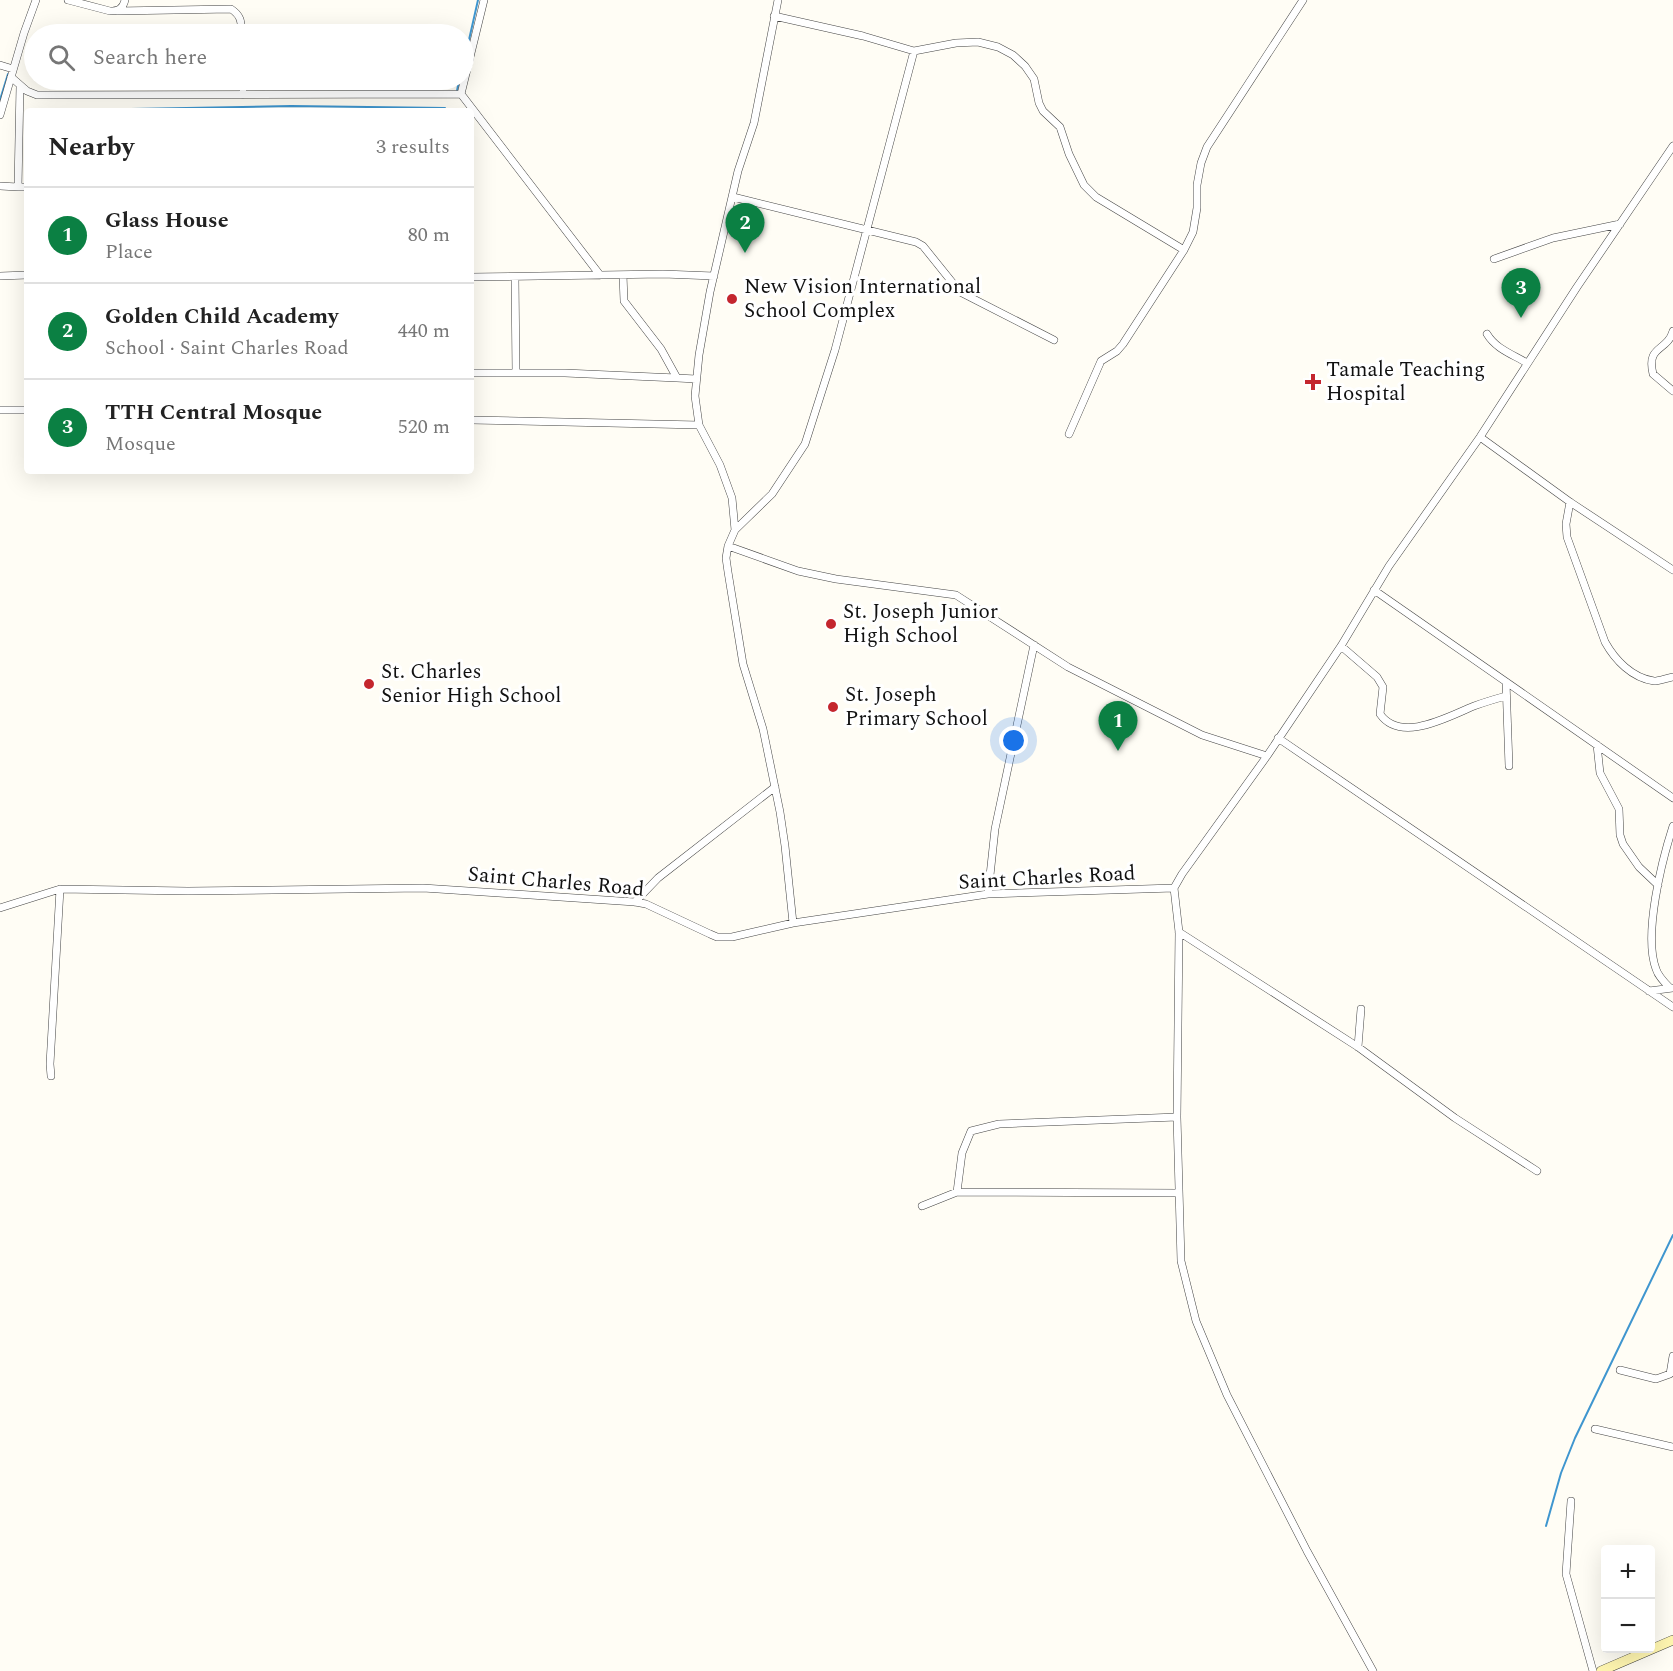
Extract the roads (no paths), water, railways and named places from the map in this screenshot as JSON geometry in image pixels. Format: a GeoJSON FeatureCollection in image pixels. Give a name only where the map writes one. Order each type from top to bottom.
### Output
{"type":"FeatureCollection","features":[{"type":"Feature","properties":{"kind":"main road"},"geometry":{"type":"LineString","coordinates":[[1601,1671],[1673,1640]]}},
{"type":"Feature","properties":{"kind":"street"},"geometry":{"type":"LineString","coordinates":[[28,24],[36,0]]}},
{"type":"Feature","properties":{"kind":"street"},"geometry":{"type":"LineString","coordinates":[[68,0],[97,9],[117,11],[231,9],[238,13],[241,24]]}},
{"type":"Feature","properties":{"kind":"street"},"geometry":{"type":"LineString","coordinates":[[117,11],[125,0]]}},
{"type":"Feature","properties":{"kind":"street"},"geometry":{"type":"LineString","coordinates":[[195,10],[197,0]]}},
{"type":"Feature","properties":{"kind":"street"},"geometry":{"type":"LineString","coordinates":[[474,41],[484,0]]}},
{"type":"Feature","properties":{"kind":"street"},"geometry":{"type":"LineString","coordinates":[[735,530],[732,498],[727,480],[699,425],[694,396],[704,321],[738,171],[754,123],[778,0]]}},
{"type":"Feature","properties":{"kind":"street"},"geometry":{"type":"LineString","coordinates":[[1070,434],[1101,361],[1117,351],[1184,250],[1193,232],[1197,208],[1197,185],[1207,147],[1303,0]]}},
{"type":"Feature","properties":{"kind":"street"},"geometry":{"type":"LineString","coordinates":[[774,16],[863,36],[914,51],[956,43],[978,42],[998,47],[1013,55],[1034,79],[1039,103],[1043,111],[1059,127],[1084,185],[1096,197],[1184,250]]}},
{"type":"Feature","properties":{"kind":"street"},"geometry":{"type":"LineString","coordinates":[[0,113],[24,36]]}},
{"type":"Feature","properties":{"kind":"street"},"geometry":{"type":"LineString","coordinates":[[794,923],[785,846],[763,729],[743,664],[726,558],[735,530],[772,494],[805,444],[835,350],[914,51]]}},
{"type":"Feature","properties":{"kind":"street"},"geometry":{"type":"LineString","coordinates":[[0,65],[13,69]]}},
{"type":"Feature","properties":{"kind":"street"},"geometry":{"type":"LineString","coordinates":[[11,77],[24,88]]}},
{"type":"Feature","properties":{"kind":"street"},"geometry":{"type":"LineString","coordinates":[[18,187],[20,86]]}},
{"type":"Feature","properties":{"kind":"street"},"geometry":{"type":"LineString","coordinates":[[28,90],[37,94],[461,94]]}},
{"type":"Feature","properties":{"kind":"street"},"geometry":{"type":"LineString","coordinates":[[243,90],[243,95]]}},
{"type":"Feature","properties":{"kind":"street"},"geometry":{"type":"LineString","coordinates":[[461,94],[462,90]]}},
{"type":"Feature","properties":{"kind":"street"},"geometry":{"type":"LineString","coordinates":[[461,94],[472,108]]}},
{"type":"Feature","properties":{"kind":"street"},"geometry":{"type":"LineString","coordinates":[[474,111],[600,275]]}},
{"type":"Feature","properties":{"kind":"street"},"geometry":{"type":"LineString","coordinates":[[1373,1671],[1227,1395],[1196,1321],[1181,1261],[1177,1117],[1179,932],[1174,888],[1341,646],[1389,566],[1480,437],[1673,146]]}},
{"type":"Feature","properties":{"kind":"street"},"geometry":{"type":"LineString","coordinates":[[0,186],[24,187]]}},
{"type":"Feature","properties":{"kind":"street"},"geometry":{"type":"LineString","coordinates":[[733,196],[916,242],[923,246],[960,292],[1054,340]]}},
{"type":"Feature","properties":{"kind":"street"},"geometry":{"type":"LineString","coordinates":[[1494,259],[1553,238],[1620,224]]}},
{"type":"Feature","properties":{"kind":"street"},"geometry":{"type":"LineString","coordinates":[[474,277],[683,274],[714,276]]}},
{"type":"Feature","properties":{"kind":"street"},"geometry":{"type":"LineString","coordinates":[[0,276],[24,275]]}},
{"type":"Feature","properties":{"kind":"street"},"geometry":{"type":"LineString","coordinates":[[623,275],[624,301],[662,349],[677,378]]}},
{"type":"Feature","properties":{"kind":"street"},"geometry":{"type":"LineString","coordinates":[[515,277],[516,373]]}},
{"type":"Feature","properties":{"kind":"street"},"geometry":{"type":"LineString","coordinates":[[1673,331],[1670,341],[1654,352],[1652,360],[1653,375],[1673,392]]}},
{"type":"Feature","properties":{"kind":"street"},"geometry":{"type":"LineString","coordinates":[[1487,334],[1492,343],[1527,363]]}},
{"type":"Feature","properties":{"kind":"street"},"geometry":{"type":"LineString","coordinates":[[474,373],[598,374],[696,379]]}},
{"type":"Feature","properties":{"kind":"street"},"geometry":{"type":"LineString","coordinates":[[0,410],[24,410]]}},
{"type":"Feature","properties":{"kind":"street"},"geometry":{"type":"LineString","coordinates":[[474,420],[699,425]]}},
{"type":"Feature","properties":{"kind":"street"},"geometry":{"type":"LineString","coordinates":[[1480,437],[1570,502],[1673,570]]}},
{"type":"Feature","properties":{"kind":"street"},"geometry":{"type":"LineString","coordinates":[[1570,502],[1566,524],[1571,549],[1611,654],[1637,675],[1655,681],[1673,677]]}},
{"type":"Feature","properties":{"kind":"street"},"geometry":{"type":"LineString","coordinates":[[728,546],[798,571],[836,579],[956,595],[1068,667],[1202,735],[1267,756]]}},
{"type":"Feature","properties":{"kind":"street"},"geometry":{"type":"LineString","coordinates":[[1374,590],[1673,798]]}},
{"type":"Feature","properties":{"kind":"street"},"geometry":{"type":"LineString","coordinates":[[988,894],[995,829],[1034,645]]}},
{"type":"Feature","properties":{"kind":"street"},"geometry":{"type":"LineString","coordinates":[[1341,646],[1377,677],[1383,687],[1380,714],[1386,723],[1395,726],[1406,728],[1427,725],[1506,696]]}},
{"type":"Feature","properties":{"kind":"street"},"geometry":{"type":"LineString","coordinates":[[1506,682],[1509,766]]}},
{"type":"Feature","properties":{"kind":"street"},"geometry":{"type":"LineString","coordinates":[[1278,738],[1673,1007]]}},
{"type":"Feature","properties":{"kind":"street"},"geometry":{"type":"LineString","coordinates":[[1597,745],[1600,773],[1619,809],[1620,835],[1623,844],[1639,867],[1658,885]]}},
{"type":"Feature","properties":{"kind":"street"},"geometry":{"type":"LineString","coordinates":[[635,902],[658,878],[774,787]]}},
{"type":"Feature","properties":{"kind":"street"},"geometry":{"type":"LineString","coordinates":[[1671,988],[1656,969],[1653,957],[1653,923],[1662,862],[1673,826]]}},
{"type":"Feature","properties":{"kind":"street","name":"Saint Charles Road"},"geometry":{"type":"LineString","coordinates":[[0,908],[60,889],[200,891],[423,888],[635,902],[646,904],[717,936],[732,937],[794,923],[988,894],[1174,888]]}},
{"type":"Feature","properties":{"kind":"street"},"geometry":{"type":"LineString","coordinates":[[51,1076],[60,889]]}},
{"type":"Feature","properties":{"kind":"street"},"geometry":{"type":"LineString","coordinates":[[1179,932],[1358,1047],[1455,1118],[1537,1171]]}},
{"type":"Feature","properties":{"kind":"street"},"geometry":{"type":"LineString","coordinates":[[1649,991],[1671,988]]}},
{"type":"Feature","properties":{"kind":"street"},"geometry":{"type":"LineString","coordinates":[[1358,1047],[1361,1009]]}},
{"type":"Feature","properties":{"kind":"street"},"geometry":{"type":"LineString","coordinates":[[957,1192],[962,1153],[971,1131],[999,1124],[1177,1117]]}},
{"type":"Feature","properties":{"kind":"street"},"geometry":{"type":"LineString","coordinates":[[922,1206],[957,1192],[1179,1193]]}},
{"type":"Feature","properties":{"kind":"street"},"geometry":{"type":"LineString","coordinates":[[1620,1370],[1656,1379],[1671,1374],[1673,1356]]}},
{"type":"Feature","properties":{"kind":"street"},"geometry":{"type":"LineString","coordinates":[[1595,1429],[1673,1447]]}},
{"type":"Feature","properties":{"kind":"street"},"geometry":{"type":"LineString","coordinates":[[1570,1501],[1566,1574],[1593,1671]]}},
{"type":"Feature","properties":{"kind":"waterway"},"geometry":{"type":"LineString","coordinates":[[473,24],[478,0]]}},
{"type":"Feature","properties":{"kind":"waterway"},"geometry":{"type":"LineString","coordinates":[[0,100],[8,74]]}},
{"type":"Feature","properties":{"kind":"waterway"},"geometry":{"type":"LineString","coordinates":[[184,108],[291,106],[445,108]]}},
{"type":"Feature","properties":{"kind":"waterway"},"geometry":{"type":"LineString","coordinates":[[1546,1526],[1561,1473],[1575,1438],[1673,1235]]}},
{"type":"Feature","properties":{"kind":"place","name":"Golden Child Academy"},"geometry":{"type":"Point","coordinates":[745,253]}},
{"type":"Feature","properties":{"kind":"place","name":"New Vision International School Complex"},"geometry":{"type":"Point","coordinates":[732,299]}},
{"type":"Feature","properties":{"kind":"place","name":"TTH Central Mosque"},"geometry":{"type":"Point","coordinates":[1521,318]}},
{"type":"Feature","properties":{"kind":"place","name":"Tamale Teaching Hospital"},"geometry":{"type":"Point","coordinates":[1313,382]}},
{"type":"Feature","properties":{"kind":"place","name":"St. Joseph Junior High School"},"geometry":{"type":"Point","coordinates":[831,624]}},
{"type":"Feature","properties":{"kind":"place","name":"St. Charles Senior High School"},"geometry":{"type":"Point","coordinates":[369,684]}},
{"type":"Feature","properties":{"kind":"place","name":"St. Joseph Primary School"},"geometry":{"type":"Point","coordinates":[833,707]}},
{"type":"Feature","properties":{"kind":"place","name":"Glass House"},"geometry":{"type":"Point","coordinates":[1118,751]}}]}
